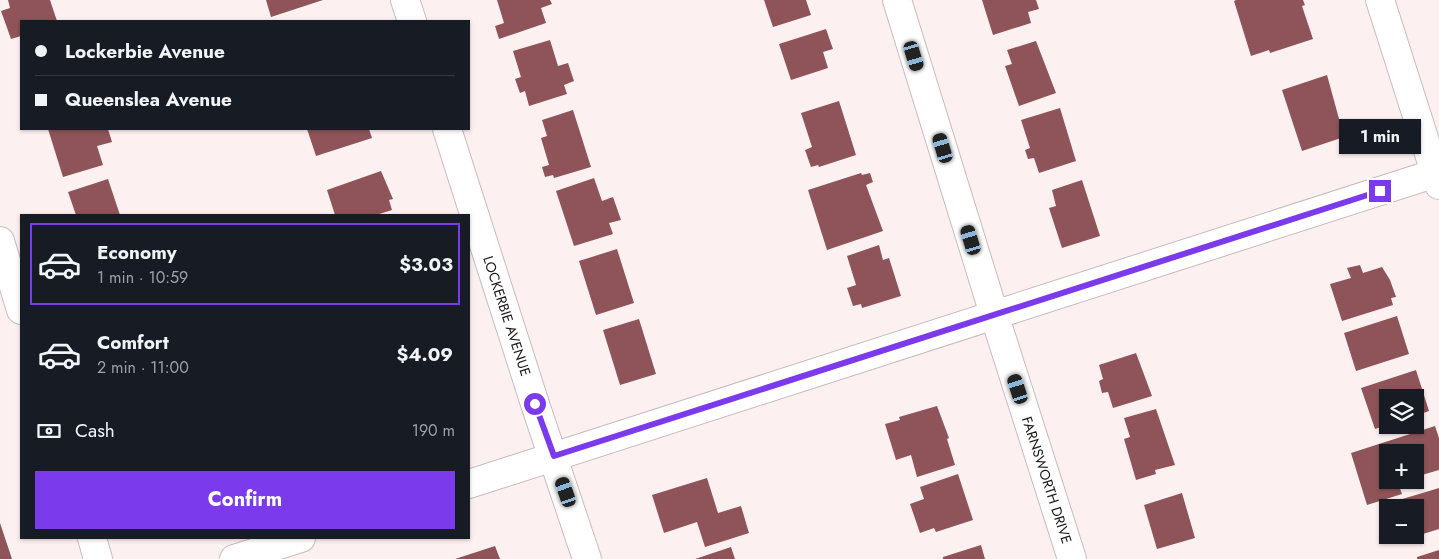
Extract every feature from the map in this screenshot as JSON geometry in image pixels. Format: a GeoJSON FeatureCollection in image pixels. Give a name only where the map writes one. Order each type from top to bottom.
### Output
{"type":"FeatureCollection","features":[{"type":"Feature","properties":{"kind":"street"},"geometry":{"type":"LineString","coordinates":[[405,0],[412,20]]}},
{"type":"Feature","properties":{"kind":"street","name":"FARNSWORTH DRIVE"},"geometry":{"type":"LineString","coordinates":[[897,0],[1072,559]]}},
{"type":"Feature","properties":{"kind":"street"},"geometry":{"type":"LineString","coordinates":[[470,484],[994,314],[1438,177],[1380,0]]}},
{"type":"Feature","properties":{"kind":"street","name":"LOCKERBIE AVENUE"},"geometry":{"type":"LineString","coordinates":[[447,130],[587,559]]}},
{"type":"Feature","properties":{"kind":"street"},"geometry":{"type":"LineString","coordinates":[[0,241],[20,307]]}},
{"type":"Feature","properties":{"kind":"street"},"geometry":{"type":"LineString","coordinates":[[92,539],[98,559]]}},
{"type":"Feature","properties":{"kind":"street"},"geometry":{"type":"LineString","coordinates":[[234,559],[298,539]]}},
{"type":"Feature","properties":{"kind":"building"},"geometry":{"type":"Polygon","coordinates":[[[8,0],[50,0],[57,20],[20,20],[20,36],[11,39],[1,11],[10,8],[8,0]]]}},
{"type":"Feature","properties":{"kind":"building"},"geometry":{"type":"Polygon","coordinates":[[[266,0],[323,0],[271,17],[266,0]]]}},
{"type":"Feature","properties":{"kind":"building"},"geometry":{"type":"Polygon","coordinates":[[[497,0],[550,0],[552,4],[541,8],[546,23],[499,39],[495,26],[504,23],[497,0]]]}},
{"type":"Feature","properties":{"kind":"building"},"geometry":{"type":"Polygon","coordinates":[[[764,0],[806,0],[811,15],[773,27],[764,0]]]}},
{"type":"Feature","properties":{"kind":"building"},"geometry":{"type":"Polygon","coordinates":[[[982,0],[1036,0],[1039,9],[1028,12],[1031,23],[993,35],[982,0]]]}},
{"type":"Feature","properties":{"kind":"building"},"geometry":{"type":"Polygon","coordinates":[[[1303,0],[1305,5],[1302,6],[1313,39],[1270,53],[1269,50],[1251,56],[1234,1],[1303,0]]]}},
{"type":"Feature","properties":{"kind":"building"},"geometry":{"type":"Polygon","coordinates":[[[826,29],[833,49],[823,52],[828,68],[791,80],[779,44],[826,29]]]}},
{"type":"Feature","properties":{"kind":"building"},"geometry":{"type":"Polygon","coordinates":[[[550,40],[558,66],[568,63],[574,81],[564,85],[567,94],[529,106],[525,91],[520,93],[515,79],[521,77],[513,51],[550,40]]]}},
{"type":"Feature","properties":{"kind":"building"},"geometry":{"type":"Polygon","coordinates":[[[1036,41],[1056,93],[1019,106],[1005,66],[1012,64],[1007,50],[1036,41]]]}},
{"type":"Feature","properties":{"kind":"building"},"geometry":{"type":"Polygon","coordinates":[[[1327,75],[1344,137],[1302,151],[1282,90],[1327,75]]]}},
{"type":"Feature","properties":{"kind":"building"},"geometry":{"type":"Polygon","coordinates":[[[839,101],[856,155],[819,167],[818,165],[811,167],[805,150],[812,147],[801,113],[839,101]]]}},
{"type":"Feature","properties":{"kind":"building"},"geometry":{"type":"Polygon","coordinates":[[[1060,108],[1076,161],[1039,173],[1034,158],[1028,159],[1025,150],[1030,148],[1021,120],[1060,108]]]}},
{"type":"Feature","properties":{"kind":"building"},"geometry":{"type":"Polygon","coordinates":[[[573,110],[591,167],[554,178],[553,175],[545,177],[542,167],[549,165],[541,138],[547,136],[542,120],[573,110]]]}},
{"type":"Feature","properties":{"kind":"building"},"geometry":{"type":"Polygon","coordinates":[[[48,130],[108,130],[112,142],[97,146],[103,165],[63,177],[48,130]]]}},
{"type":"Feature","properties":{"kind":"building"},"geometry":{"type":"Polygon","coordinates":[[[307,130],[369,130],[372,138],[316,156],[307,130]]]}},
{"type":"Feature","properties":{"kind":"building"},"geometry":{"type":"Polygon","coordinates":[[[381,171],[393,199],[389,200],[392,210],[379,214],[335,214],[327,190],[381,171]]]}},
{"type":"Feature","properties":{"kind":"building"},"geometry":{"type":"Polygon","coordinates":[[[861,173],[862,175],[870,173],[873,182],[866,185],[883,231],[827,250],[808,190],[861,173]]]}},
{"type":"Feature","properties":{"kind":"building"},"geometry":{"type":"Polygon","coordinates":[[[594,178],[602,201],[613,197],[621,220],[609,223],[613,234],[574,246],[556,191],[594,178]]]}},
{"type":"Feature","properties":{"kind":"building"},"geometry":{"type":"Polygon","coordinates":[[[108,179],[120,214],[76,214],[68,192],[108,179]]]}},
{"type":"Feature","properties":{"kind":"building"},"geometry":{"type":"Polygon","coordinates":[[[1082,180],[1100,236],[1062,248],[1049,208],[1056,206],[1052,190],[1082,180]]]}},
{"type":"Feature","properties":{"kind":"building"},"geometry":{"type":"Polygon","coordinates":[[[879,245],[883,260],[889,258],[901,296],[862,308],[861,304],[853,306],[847,288],[856,285],[847,256],[879,245]]]}},
{"type":"Feature","properties":{"kind":"building"},"geometry":{"type":"Polygon","coordinates":[[[617,249],[634,303],[596,315],[579,261],[617,249]]]}},
{"type":"Feature","properties":{"kind":"building"},"geometry":{"type":"Polygon","coordinates":[[[1360,265],[1363,273],[1382,267],[1390,280],[1396,297],[1391,298],[1393,305],[1342,321],[1330,284],[1351,278],[1347,268],[1360,265]]]}},
{"type":"Feature","properties":{"kind":"building"},"geometry":{"type":"Polygon","coordinates":[[[1397,316],[1409,354],[1356,371],[1344,333],[1397,316]]]}},
{"type":"Feature","properties":{"kind":"building"},"geometry":{"type":"Polygon","coordinates":[[[639,319],[656,374],[620,385],[603,330],[639,319]]]}},
{"type":"Feature","properties":{"kind":"building"},"geometry":{"type":"Polygon","coordinates":[[[1136,353],[1152,396],[1113,408],[1108,392],[1102,393],[1099,381],[1103,379],[1099,365],[1136,353]]]}},
{"type":"Feature","properties":{"kind":"building"},"geometry":{"type":"Polygon","coordinates":[[[1416,370],[1422,389],[1379,389],[1379,428],[1375,429],[1361,388],[1416,370]]]}},
{"type":"Feature","properties":{"kind":"building"},"geometry":{"type":"Polygon","coordinates":[[[1424,395],[1429,411],[1424,413],[1424,395]]]}},
{"type":"Feature","properties":{"kind":"building"},"geometry":{"type":"Polygon","coordinates":[[[937,406],[949,438],[947,439],[955,465],[917,477],[911,455],[896,460],[885,424],[900,420],[899,417],[937,406]]]}},
{"type":"Feature","properties":{"kind":"building"},"geometry":{"type":"Polygon","coordinates":[[[1156,409],[1175,465],[1155,470],[1156,474],[1136,480],[1124,439],[1130,437],[1124,418],[1156,409]]]}},
{"type":"Feature","properties":{"kind":"building"},"geometry":{"type":"Polygon","coordinates":[[[1435,426],[1439,438],[1439,470],[1424,474],[1424,444],[1379,444],[1410,434],[1424,434],[1424,430],[1435,426]]]}},
{"type":"Feature","properties":{"kind":"building"},"geometry":{"type":"Polygon","coordinates":[[[1379,444],[1379,489],[1400,489],[1402,494],[1386,499],[1379,499],[1379,501],[1367,505],[1351,453],[1379,444]]]}},
{"type":"Feature","properties":{"kind":"building"},"geometry":{"type":"Polygon","coordinates":[[[958,474],[973,520],[936,532],[934,528],[920,533],[910,504],[924,499],[920,487],[958,474]]]}},
{"type":"Feature","properties":{"kind":"building"},"geometry":{"type":"Polygon","coordinates":[[[707,478],[718,513],[741,506],[749,533],[705,547],[697,522],[664,533],[652,495],[707,478]]]}},
{"type":"Feature","properties":{"kind":"building"},"geometry":{"type":"Polygon","coordinates":[[[1439,488],[1439,529],[1424,534],[1424,499],[1402,499],[1439,488]]]}},
{"type":"Feature","properties":{"kind":"building"},"geometry":{"type":"Polygon","coordinates":[[[1182,493],[1195,538],[1157,549],[1144,505],[1182,493]]]}},
{"type":"Feature","properties":{"kind":"building"},"geometry":{"type":"Polygon","coordinates":[[[0,523],[12,559],[0,559],[0,523]]]}},
{"type":"Feature","properties":{"kind":"building"},"geometry":{"type":"Polygon","coordinates":[[[981,545],[985,559],[943,559],[943,557],[981,545]]]}},
{"type":"Feature","properties":{"kind":"building"},"geometry":{"type":"Polygon","coordinates":[[[495,546],[500,559],[455,559],[495,546]]]}},
{"type":"Feature","properties":{"kind":"building"},"geometry":{"type":"Polygon","coordinates":[[[731,547],[735,559],[695,559],[731,547]]]}},
{"type":"Feature","properties":{"kind":"building"},"geometry":{"type":"Polygon","coordinates":[[[1439,550],[1439,559],[1417,559],[1417,557],[1439,550]]]}},
{"type":"Feature","properties":{"kind":"route"},"geometry":{"type":"LineString","coordinates":[[535,404],[554,456],[1380,191]]}}]}
